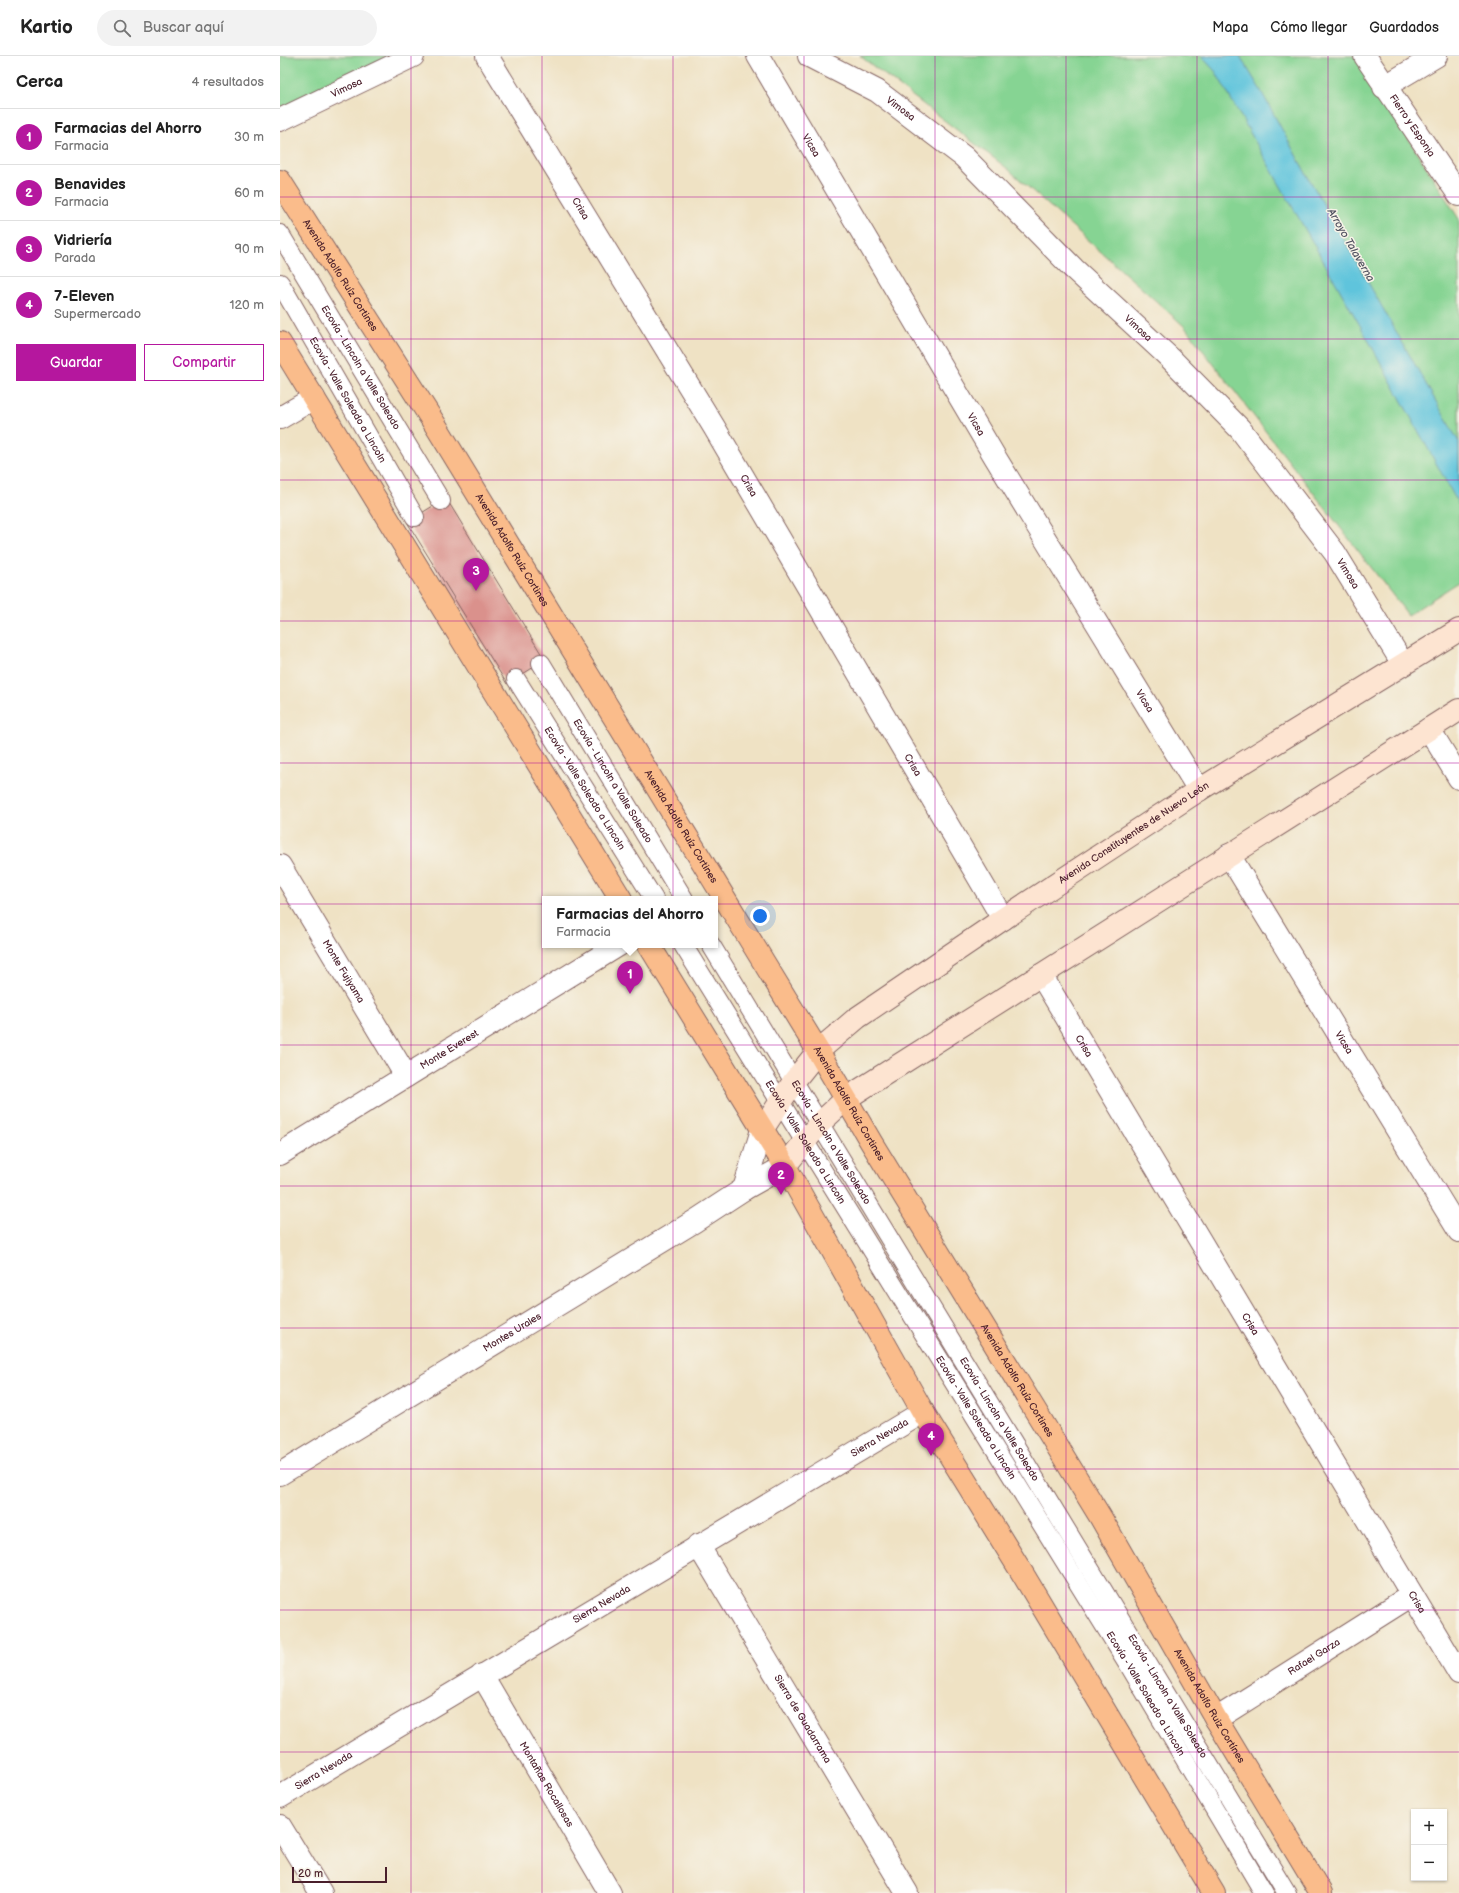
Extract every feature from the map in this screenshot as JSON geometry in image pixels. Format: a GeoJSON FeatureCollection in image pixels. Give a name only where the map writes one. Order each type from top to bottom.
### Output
{"type":"FeatureCollection","features":[{"type":"Feature","properties":{"kind":"main road","name":"Avenida Adolfo Ruíz Cortines"},"geometry":{"type":"LineString","coordinates":[[280,181],[440,432],[818,1050],[871,1142],[1101,1518]]}},
{"type":"Feature","properties":{"kind":"main road"},"geometry":{"type":"LineString","coordinates":[[280,343],[619,896]]}},
{"type":"Feature","properties":{"kind":"main road","name":"Avenida Constituyentes de Nuevo León"},"geometry":{"type":"LineString","coordinates":[[762,1130],[794,1081],[818,1050],[857,1018],[1003,919],[1199,790],[1459,630]]}},
{"type":"Feature","properties":{"kind":"main road"},"geometry":{"type":"LineString","coordinates":[[785,1166],[806,1142],[819,1124],[847,1098],[1459,710]]}},
{"type":"Feature","properties":{"kind":"main road"},"geometry":{"type":"LineString","coordinates":[[651,948],[785,1166],[923,1412],[1024,1576],[1214,1893]]}},
{"type":"Feature","properties":{"kind":"main road","name":"Avenida Adolfo Ruiz Cortínes"},"geometry":{"type":"LineString","coordinates":[[1101,1518],[1216,1719],[1321,1893]]}},
{"type":"Feature","properties":{"kind":"street","name":"Vimosa"},"geometry":{"type":"LineString","coordinates":[[280,120],[413,56]]}},
{"type":"Feature","properties":{"kind":"street","name":"Crisa"},"geometry":{"type":"LineString","coordinates":[[487,56],[714,427],[1003,919]]}},
{"type":"Feature","properties":{"kind":"street","name":"Vicsa"},"geometry":{"type":"LineString","coordinates":[[758,56],[995,457],[1199,790]]}},
{"type":"Feature","properties":{"kind":"street","name":"Vimosa"},"geometry":{"type":"LineString","coordinates":[[809,56],[877,91],[964,157],[1074,268],[1170,358],[1240,429],[1335,553],[1403,664]]}},
{"type":"Feature","properties":{"kind":"street","name":"Fierro y Esponja"},"geometry":{"type":"LineString","coordinates":[[1365,56],[1384,87],[1459,195]]}},
{"type":"Feature","properties":{"kind":"street"},"geometry":{"type":"LineString","coordinates":[[1384,87],[1436,56]]}},
{"type":"Feature","properties":{"kind":"street"},"geometry":{"type":"LineString","coordinates":[[280,418],[314,398]]}},
{"type":"Feature","properties":{"kind":"street"},"geometry":{"type":"LineString","coordinates":[[1429,729],[1459,778]]}},
{"type":"Feature","properties":{"kind":"street","name":"Vicsa"},"geometry":{"type":"LineString","coordinates":[[1229,855],[1459,1231]]}},
{"type":"Feature","properties":{"kind":"street","name":"Monte Fujiyama"},"geometry":{"type":"LineString","coordinates":[[280,866],[406,1076]]}},
{"type":"Feature","properties":{"kind":"street","name":"Monte Everest"},"geometry":{"type":"LineString","coordinates":[[280,1154],[613,948]]}},
{"type":"Feature","properties":{"kind":"street","name":"Crisa"},"geometry":{"type":"LineString","coordinates":[[1042,975],[1459,1673]]}},
{"type":"Feature","properties":{"kind":"street"},"geometry":{"type":"LineString","coordinates":[[744,1188],[762,1130]]}},
{"type":"Feature","properties":{"kind":"street","name":"Montes Urales"},"geometry":{"type":"LineString","coordinates":[[280,1474],[689,1225],[744,1188],[785,1166]]}},
{"type":"Feature","properties":{"kind":"street","name":"Sierra Nevada"},"geometry":{"type":"LineString","coordinates":[[280,1797],[698,1545],[923,1412]]}},
{"type":"Feature","properties":{"kind":"street","name":"Sierra de Guadarrama"},"geometry":{"type":"LineString","coordinates":[[698,1545],[907,1893]]}},
{"type":"Feature","properties":{"kind":"street","name":"Rafael Garza"},"geometry":{"type":"LineString","coordinates":[[1216,1719],[1412,1595]]}},
{"type":"Feature","properties":{"kind":"street","name":"Montañas Rocallosas"},"geometry":{"type":"LineString","coordinates":[[482,1676],[610,1893]]}},
{"type":"Feature","properties":{"kind":"street"},"geometry":{"type":"LineString","coordinates":[[280,1826],[321,1893]]}},
{"type":"Feature","properties":{"kind":"lane","name":"Ecovía - Lincoln a Valle Soleado"},"geometry":{"type":"LineString","coordinates":[[280,234],[441,500]]}},
{"type":"Feature","properties":{"kind":"lane","name":"Ecovía - Valle Soleado a Lincoln"},"geometry":{"type":"LineString","coordinates":[[280,283],[415,517]]}},
{"type":"Feature","properties":{"kind":"lane","name":"Ecovía - Lincoln a Valle Soleado"},"geometry":{"type":"LineString","coordinates":[[541,663],[682,896]]}},
{"type":"Feature","properties":{"kind":"lane","name":"Ecovía - Valle Soleado a Lincoln"},"geometry":{"type":"LineString","coordinates":[[516,678],[652,896]]}},
{"type":"Feature","properties":{"kind":"lane","name":"Ecovía - Valle Soleado a Lincoln"},"geometry":{"type":"LineString","coordinates":[[684,948],[806,1142],[1130,1667],[1264,1893]]}},
{"type":"Feature","properties":{"kind":"lane","name":"Ecovía - Lincoln a Valle Soleado"},"geometry":{"type":"LineString","coordinates":[[714,948],[819,1124],[1287,1893]]}},
{"type":"Feature","properties":{"kind":"green space"},"geometry":{"type":"Polygon","coordinates":[[[280,56],[393,56],[280,112],[280,56]]]}},
{"type":"Feature","properties":{"kind":"green space"},"geometry":{"type":"Polygon","coordinates":[[[860,56],[1356,56],[1459,219],[1459,582],[1408,615],[1184,326],[1008,169],[860,56]]]}},
{"type":"Feature","properties":{"kind":"water"},"geometry":{"type":"Polygon","coordinates":[[[1201,56],[1240,56],[1260,89],[1303,168],[1459,442],[1459,505],[1366,336],[1215,71],[1201,56]]]}},
{"type":"Feature","properties":{"kind":"building"},"geometry":{"type":"Polygon","coordinates":[[[446,498],[545,660],[507,684],[407,522],[446,498]]]}},
{"type":"Feature","properties":{"kind":"place","name":"Vidriería"},"geometry":{"type":"Point","coordinates":[476,591]}},
{"type":"Feature","properties":{"kind":"place","name":"Farmacias del Ahorro"},"geometry":{"type":"Point","coordinates":[630,994]}},
{"type":"Feature","properties":{"kind":"place","name":"Benavides"},"geometry":{"type":"Point","coordinates":[781,1195]}},
{"type":"Feature","properties":{"kind":"place","name":"7-Eleven"},"geometry":{"type":"Point","coordinates":[931,1456]}},
{"type":"Feature","properties":{"kind":"water label","name":"Arroyo Talaverna"},"geometry":{"type":"Point","coordinates":[1351,245]}}]}
